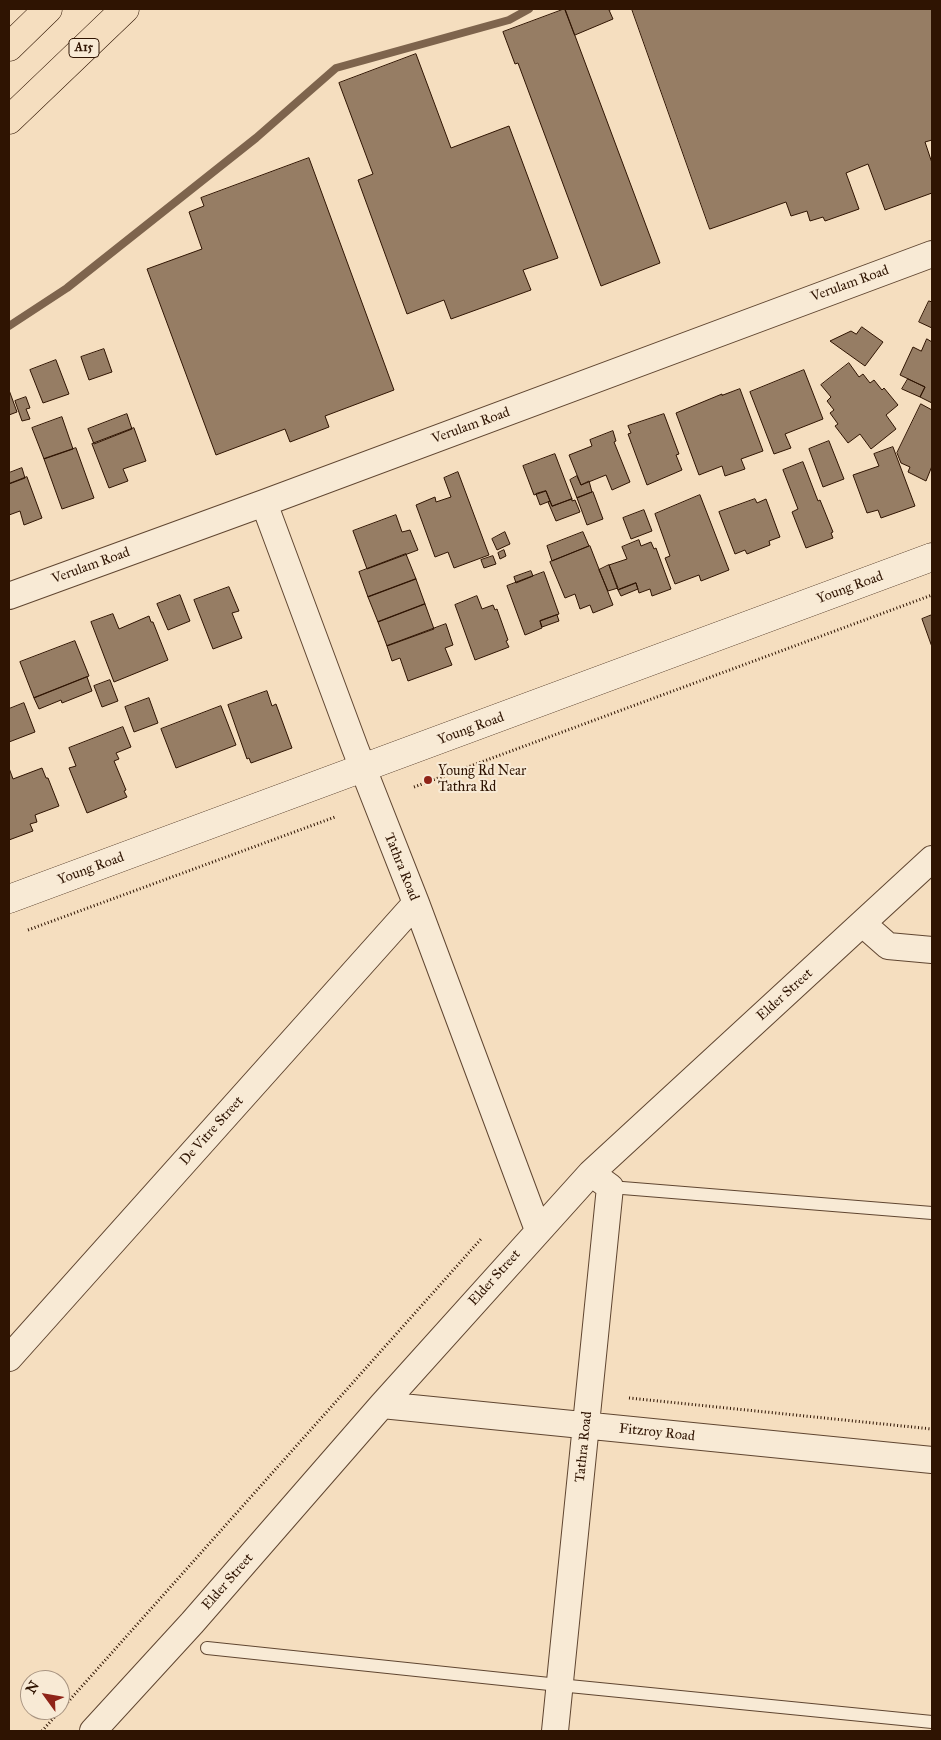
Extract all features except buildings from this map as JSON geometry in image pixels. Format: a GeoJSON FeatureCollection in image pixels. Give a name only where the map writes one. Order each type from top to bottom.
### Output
{"type":"FeatureCollection","features":[{"type":"Feature","properties":{"kind":"highway"},"geometry":{"type":"LineString","coordinates":[[9,47],[48,9]]}},
{"type":"Feature","properties":{"kind":"highway","name":"A15"},"geometry":{"type":"LineString","coordinates":[[9,120],[125,9]]}},
{"type":"Feature","properties":{"kind":"street","name":"Verulam Road"},"geometry":{"type":"LineString","coordinates":[[9,596],[264,504],[932,254]]}},
{"type":"Feature","properties":{"kind":"street","name":"Tathra Road"},"geometry":{"type":"LineString","coordinates":[[264,504],[362,769],[416,903],[538,1230]]}},
{"type":"Feature","properties":{"kind":"street","name":"Young Road"},"geometry":{"type":"LineString","coordinates":[[9,899],[932,557]]}},
{"type":"Feature","properties":{"kind":"street","name":"Elder Street"},"geometry":{"type":"LineString","coordinates":[[93,1731],[192,1623],[538,1230],[600,1180],[932,859]]}},
{"type":"Feature","properties":{"kind":"street","name":"De Vitre Street"},"geometry":{"type":"LineString","coordinates":[[9,1358],[416,903]]}},
{"type":"Feature","properties":{"kind":"street"},"geometry":{"type":"LineString","coordinates":[[863,924],[888,946],[932,950]]}},
{"type":"Feature","properties":{"kind":"street","name":"Tathra Road"},"geometry":{"type":"LineString","coordinates":[[555,1731],[587,1426],[600,1180]]}},
{"type":"Feature","properties":{"kind":"street","name":"Fitzroy Road"},"geometry":{"type":"LineString","coordinates":[[382,1405],[932,1460]]}},
{"type":"Feature","properties":{"kind":"lane"},"geometry":{"type":"LineString","coordinates":[[600,1180],[932,1213]]}},
{"type":"Feature","properties":{"kind":"lane"},"geometry":{"type":"LineString","coordinates":[[208,1648],[932,1722]]}},
{"type":"Feature","properties":{"kind":"path"},"geometry":{"type":"LineString","coordinates":[[414,787],[932,595]]}},
{"type":"Feature","properties":{"kind":"path"},"geometry":{"type":"LineString","coordinates":[[28,930],[335,817]]}},
{"type":"Feature","properties":{"kind":"path"},"geometry":{"type":"LineString","coordinates":[[42,1731],[480,1240]]}},
{"type":"Feature","properties":{"kind":"path"},"geometry":{"type":"LineString","coordinates":[[629,1398],[932,1429]]}},
{"type":"Feature","properties":{"kind":"waterway"},"geometry":{"type":"LineString","coordinates":[[9,326],[67,288],[256,138],[336,68],[509,20],[529,9]]}},
{"type":"Feature","properties":{"kind":"place","name":"Young Rd Near Tathra Rd"},"geometry":{"type":"Point","coordinates":[428,780]}}]}
